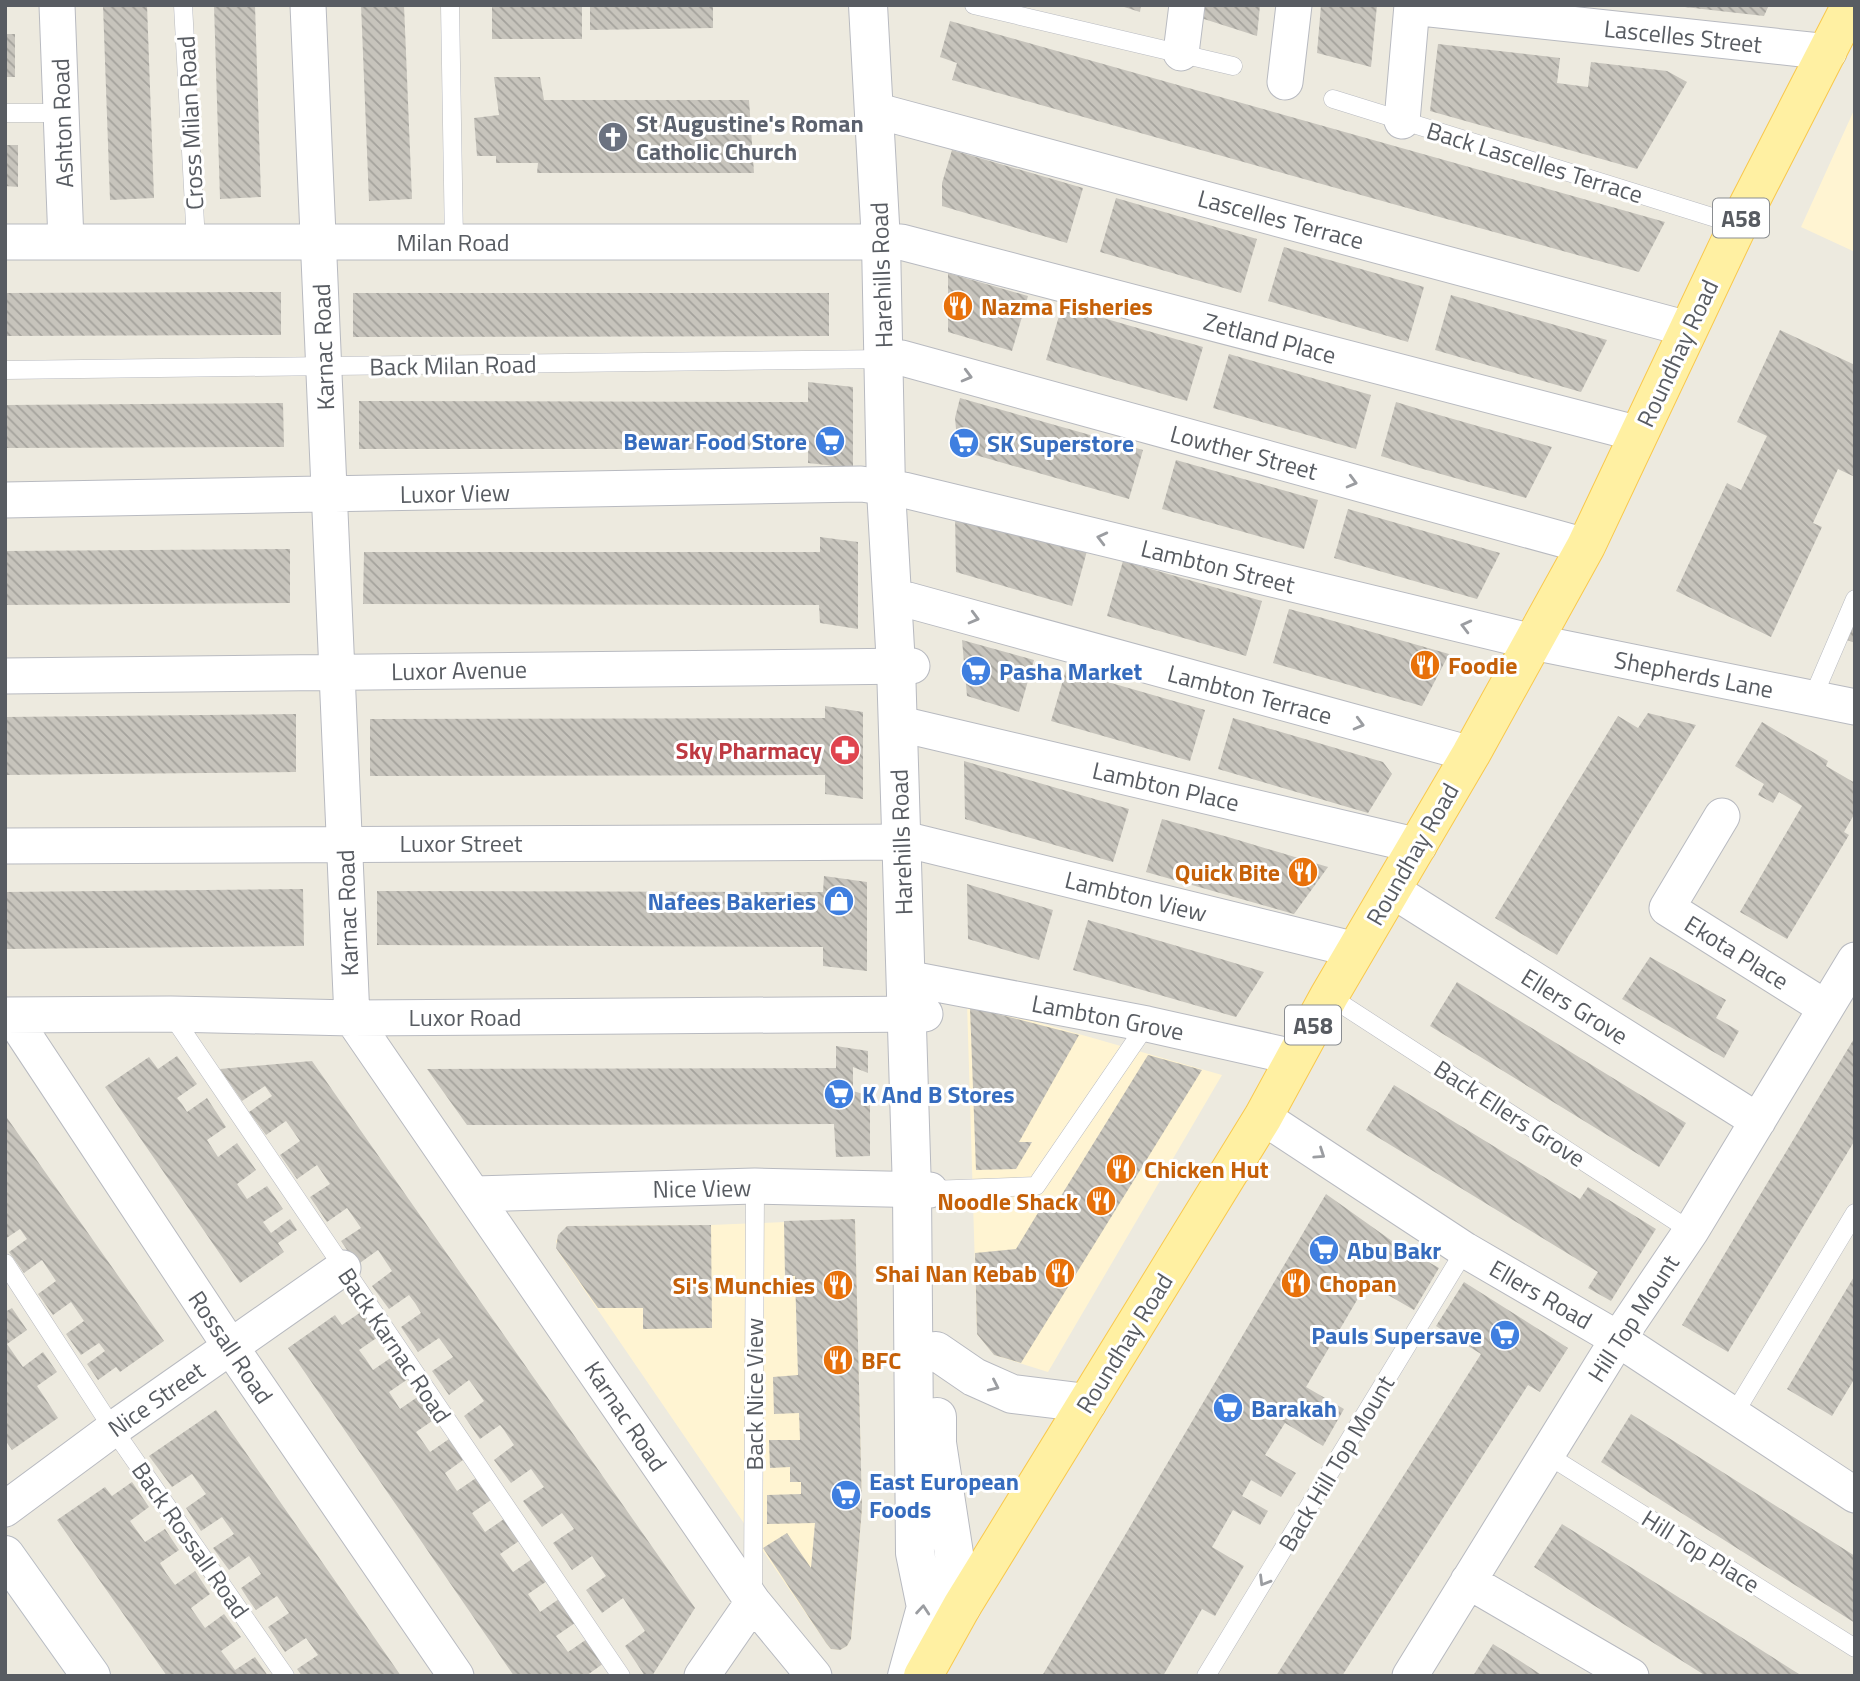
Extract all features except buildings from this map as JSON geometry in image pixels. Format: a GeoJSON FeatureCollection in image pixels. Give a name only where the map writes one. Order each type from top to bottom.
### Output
{"type":"FeatureCollection","features":[{"type":"Feature","properties":{"kind":"main road","name":"Roundhay Road"},"geometry":{"type":"LineString","coordinates":[[923,1676],[962,1606],[1263,1116],[1329,996],[1471,754],[1586,546],[1738,225],[1851,5]]}},
{"type":"Feature","properties":{"kind":"street","name":"Ashton Road"},"geometry":{"type":"LineString","coordinates":[[57,5],[66,242]]}},
{"type":"Feature","properties":{"kind":"street","name":"Karnac Road"},"geometry":{"type":"LineString","coordinates":[[308,5],[352,1018],[752,1602],[814,1676]]}},
{"type":"Feature","properties":{"kind":"street","name":"Harehills Road"},"geometry":{"type":"LineString","coordinates":[[868,5],[886,113]]}},
{"type":"Feature","properties":{"kind":"street","name":"Harehills Road"},"geometry":{"type":"LineString","coordinates":[[894,5],[886,113],[895,490],[904,666],[908,842],[918,1003],[921,1191],[915,1553],[926,1607],[907,1676]]}},
{"type":"Feature","properties":{"kind":"street"},"geometry":{"type":"LineString","coordinates":[[1181,53],[1187,5]]}},
{"type":"Feature","properties":{"kind":"street"},"geometry":{"type":"LineString","coordinates":[[1285,82],[1294,5]]}},
{"type":"Feature","properties":{"kind":"street"},"geometry":{"type":"LineString","coordinates":[[1402,121],[1412,6]]}},
{"type":"Feature","properties":{"kind":"street","name":"Lascelles Street"},"geometry":{"type":"LineString","coordinates":[[1412,6],[1829,52]]}},
{"type":"Feature","properties":{"kind":"street","name":"Lascelles Terrace"},"geometry":{"type":"LineString","coordinates":[[886,113],[1688,329]]}},
{"type":"Feature","properties":{"kind":"street","name":"Milan Road"},"geometry":{"type":"LineString","coordinates":[[5,242],[891,242]]}},
{"type":"Feature","properties":{"kind":"street","name":"Zetland Place"},"geometry":{"type":"LineString","coordinates":[[891,242],[1639,434]]}},
{"type":"Feature","properties":{"kind":"street","name":"Lowther Street"},"geometry":{"type":"LineString","coordinates":[[893,359],[1586,546]]}},
{"type":"Feature","properties":{"kind":"street","name":"Luxor View"},"geometry":{"type":"LineString","coordinates":[[5,500],[861,484],[895,490]]}},
{"type":"Feature","properties":{"kind":"street","name":"Harehills Road"},"geometry":{"type":"LineString","coordinates":[[895,490],[908,600],[904,666],[912,727],[908,842]]}},
{"type":"Feature","properties":{"kind":"street","name":"Lambton Street"},"geometry":{"type":"LineString","coordinates":[[895,490],[1533,642]]}},
{"type":"Feature","properties":{"kind":"street","name":"Lambton Terrace"},"geometry":{"type":"LineString","coordinates":[[908,600],[1471,754]]}},
{"type":"Feature","properties":{"kind":"street","name":"Shepherds Lane"},"geometry":{"type":"LineString","coordinates":[[1533,642],[1855,707]]}},
{"type":"Feature","properties":{"kind":"street","name":"Luxor Avenue"},"geometry":{"type":"LineString","coordinates":[[5,676],[904,666]]}},
{"type":"Feature","properties":{"kind":"street","name":"Lambton Place"},"geometry":{"type":"LineString","coordinates":[[912,727],[1419,846]]}},
{"type":"Feature","properties":{"kind":"street","name":"Ekota Place"},"geometry":{"type":"LineString","coordinates":[[1723,816],[1667,908],[1826,1008]]}},
{"type":"Feature","properties":{"kind":"street","name":"Luxor Street"},"geometry":{"type":"LineString","coordinates":[[5,846],[908,842]]}},
{"type":"Feature","properties":{"kind":"street","name":"Lambton View"},"geometry":{"type":"LineString","coordinates":[[908,842],[1356,950]]}},
{"type":"Feature","properties":{"kind":"street","name":"Ellers Grove"},"geometry":{"type":"LineString","coordinates":[[1392,890],[1758,1121]]}},
{"type":"Feature","properties":{"kind":"street","name":"Hill Top Mount"},"geometry":{"type":"LineString","coordinates":[[1410,1676],[1618,1339],[1691,1231],[1855,960]]}},
{"type":"Feature","properties":{"kind":"street","name":"Luxor Road"},"geometry":{"type":"LineString","coordinates":[[8,1015],[171,1014],[352,1018],[918,1003]]}},
{"type":"Feature","properties":{"kind":"street","name":"Lambton Grove"},"geometry":{"type":"LineString","coordinates":[[918,1003],[1147,1024],[1294,1057]]}},
{"type":"Feature","properties":{"kind":"street","name":"Rossall Road"},"geometry":{"type":"LineString","coordinates":[[8,1015],[456,1676]]}},
{"type":"Feature","properties":{"kind":"street","name":"Ellers Road"},"geometry":{"type":"LineString","coordinates":[[1263,1116],[1465,1250],[1618,1339],[1734,1414],[1851,1483]]}},
{"type":"Feature","properties":{"kind":"street","name":"Nice View"},"geometry":{"type":"LineString","coordinates":[[475,1194],[755,1186],[921,1191]]}},
{"type":"Feature","properties":{"kind":"street","name":"Harehills Road"},"geometry":{"type":"LineString","coordinates":[[921,1191],[936,1351],[937,1443],[962,1606]]}},
{"type":"Feature","properties":{"kind":"street","name":"Nice Street"},"geometry":{"type":"LineString","coordinates":[[5,1509],[113,1429],[343,1268]]}},
{"type":"Feature","properties":{"kind":"street"},"geometry":{"type":"LineString","coordinates":[[936,1351],[974,1377],[1012,1394],[1087,1403]]}},
{"type":"Feature","properties":{"kind":"street"},"geometry":{"type":"LineString","coordinates":[[5,1555],[91,1676]]}},
{"type":"Feature","properties":{"kind":"street"},"geometry":{"type":"LineString","coordinates":[[1468,1581],[1631,1676]]}},
{"type":"Feature","properties":{"kind":"street"},"geometry":{"type":"LineString","coordinates":[[702,1676],[752,1602]]}},
{"type":"Feature","properties":{"kind":"lane","name":"Cross Milan Road"},"geometry":{"type":"LineString","coordinates":[[183,5],[196,242]]}},
{"type":"Feature","properties":{"kind":"lane"},"geometry":{"type":"LineString","coordinates":[[450,5],[454,242]]}},
{"type":"Feature","properties":{"kind":"lane"},"geometry":{"type":"LineString","coordinates":[[974,5],[1233,66]]}},
{"type":"Feature","properties":{"kind":"lane","name":"Back Lascelles Terrace"},"geometry":{"type":"LineString","coordinates":[[1333,99],[1738,225]]}},
{"type":"Feature","properties":{"kind":"lane"},"geometry":{"type":"LineString","coordinates":[[5,113],[62,113]]}},
{"type":"Feature","properties":{"kind":"lane","name":"Back Milan Road"},"geometry":{"type":"LineString","coordinates":[[5,370],[893,359]]}},
{"type":"Feature","properties":{"kind":"lane"},"geometry":{"type":"LineString","coordinates":[[1813,697],[1855,600]]}},
{"type":"Feature","properties":{"kind":"lane","name":"Back Ellers Grove"},"geometry":{"type":"LineString","coordinates":[[1329,996],[1691,1231]]}},
{"type":"Feature","properties":{"kind":"lane","name":"Back Karnac Road"},"geometry":{"type":"LineString","coordinates":[[171,1014],[621,1676]]}},
{"type":"Feature","properties":{"kind":"lane"},"geometry":{"type":"LineString","coordinates":[[921,1191],[1036,1186],[1147,1024]]}},
{"type":"Feature","properties":{"kind":"lane","name":"Back Nice View"},"geometry":{"type":"LineString","coordinates":[[752,1602],[755,1186]]}},
{"type":"Feature","properties":{"kind":"lane"},"geometry":{"type":"LineString","coordinates":[[1734,1414],[1855,1213]]}},
{"type":"Feature","properties":{"kind":"lane","name":"Back Hill Top Mount"},"geometry":{"type":"LineString","coordinates":[[1206,1676],[1465,1250]]}},
{"type":"Feature","properties":{"kind":"lane","name":"Back Rossall Road"},"geometry":{"type":"LineString","coordinates":[[5,1263],[113,1429],[285,1676]]}},
{"type":"Feature","properties":{"kind":"lane","name":"Hill Top Place"},"geometry":{"type":"LineString","coordinates":[[1546,1454],[1855,1648]]}},
{"type":"Feature","properties":{"kind":"shaded area"},"geometry":{"type":"Polygon","coordinates":[[[1855,108],[1855,252],[1801,227],[1855,108]]]}},
{"type":"Feature","properties":{"kind":"shaded area"},"geometry":{"type":"Polygon","coordinates":[[[967,1002],[1222,1075],[1048,1372],[994,1355],[977,1334],[967,1002]]]}},
{"type":"Feature","properties":{"kind":"shaded area"},"geometry":{"type":"Polygon","coordinates":[[[855,1219],[862,1508],[851,1639],[847,1646],[840,1650],[831,1649],[826,1643],[559,1253],[556,1241],[567,1226],[711,1225],[855,1219]]]}},
{"type":"Feature","properties":{"kind":"place","name":"St Augustine's Roman Catholic Church"},"geometry":{"type":"Point","coordinates":[613,137]}},
{"type":"Feature","properties":{"kind":"place","name":"Nazma Fisheries"},"geometry":{"type":"Point","coordinates":[958,306]}},
{"type":"Feature","properties":{"kind":"place","name":"Bewar Food Store"},"geometry":{"type":"Point","coordinates":[830,441]}},
{"type":"Feature","properties":{"kind":"place","name":"SK Superstore"},"geometry":{"type":"Point","coordinates":[964,443]}},
{"type":"Feature","properties":{"kind":"place","name":"Foodie"},"geometry":{"type":"Point","coordinates":[1425,665]}},
{"type":"Feature","properties":{"kind":"place","name":"Pasha Market"},"geometry":{"type":"Point","coordinates":[976,671]}},
{"type":"Feature","properties":{"kind":"place","name":"Sky Pharmacy"},"geometry":{"type":"Point","coordinates":[845,750]}},
{"type":"Feature","properties":{"kind":"place","name":"Quick Bite"},"geometry":{"type":"Point","coordinates":[1303,872]}},
{"type":"Feature","properties":{"kind":"place","name":"Nafees Bakeries"},"geometry":{"type":"Point","coordinates":[839,901]}},
{"type":"Feature","properties":{"kind":"place","name":"K And B Stores"},"geometry":{"type":"Point","coordinates":[839,1094]}},
{"type":"Feature","properties":{"kind":"place","name":"Chicken Hut"},"geometry":{"type":"Point","coordinates":[1121,1169]}},
{"type":"Feature","properties":{"kind":"place","name":"Noodle Shack"},"geometry":{"type":"Point","coordinates":[1101,1201]}},
{"type":"Feature","properties":{"kind":"place","name":"Abu Bakr"},"geometry":{"type":"Point","coordinates":[1324,1250]}},
{"type":"Feature","properties":{"kind":"place","name":"Shai Nan Kebab"},"geometry":{"type":"Point","coordinates":[1060,1273]}},
{"type":"Feature","properties":{"kind":"place","name":"Chopan"},"geometry":{"type":"Point","coordinates":[1296,1283]}},
{"type":"Feature","properties":{"kind":"place","name":"Si's Munchies"},"geometry":{"type":"Point","coordinates":[838,1285]}},
{"type":"Feature","properties":{"kind":"place","name":"Pauls Supersave"},"geometry":{"type":"Point","coordinates":[1505,1335]}},
{"type":"Feature","properties":{"kind":"place","name":"BFC"},"geometry":{"type":"Point","coordinates":[838,1360]}},
{"type":"Feature","properties":{"kind":"place","name":"Barakah"},"geometry":{"type":"Point","coordinates":[1228,1408]}},
{"type":"Feature","properties":{"kind":"place","name":"East European Foods"},"geometry":{"type":"Point","coordinates":[846,1495]}}]}
